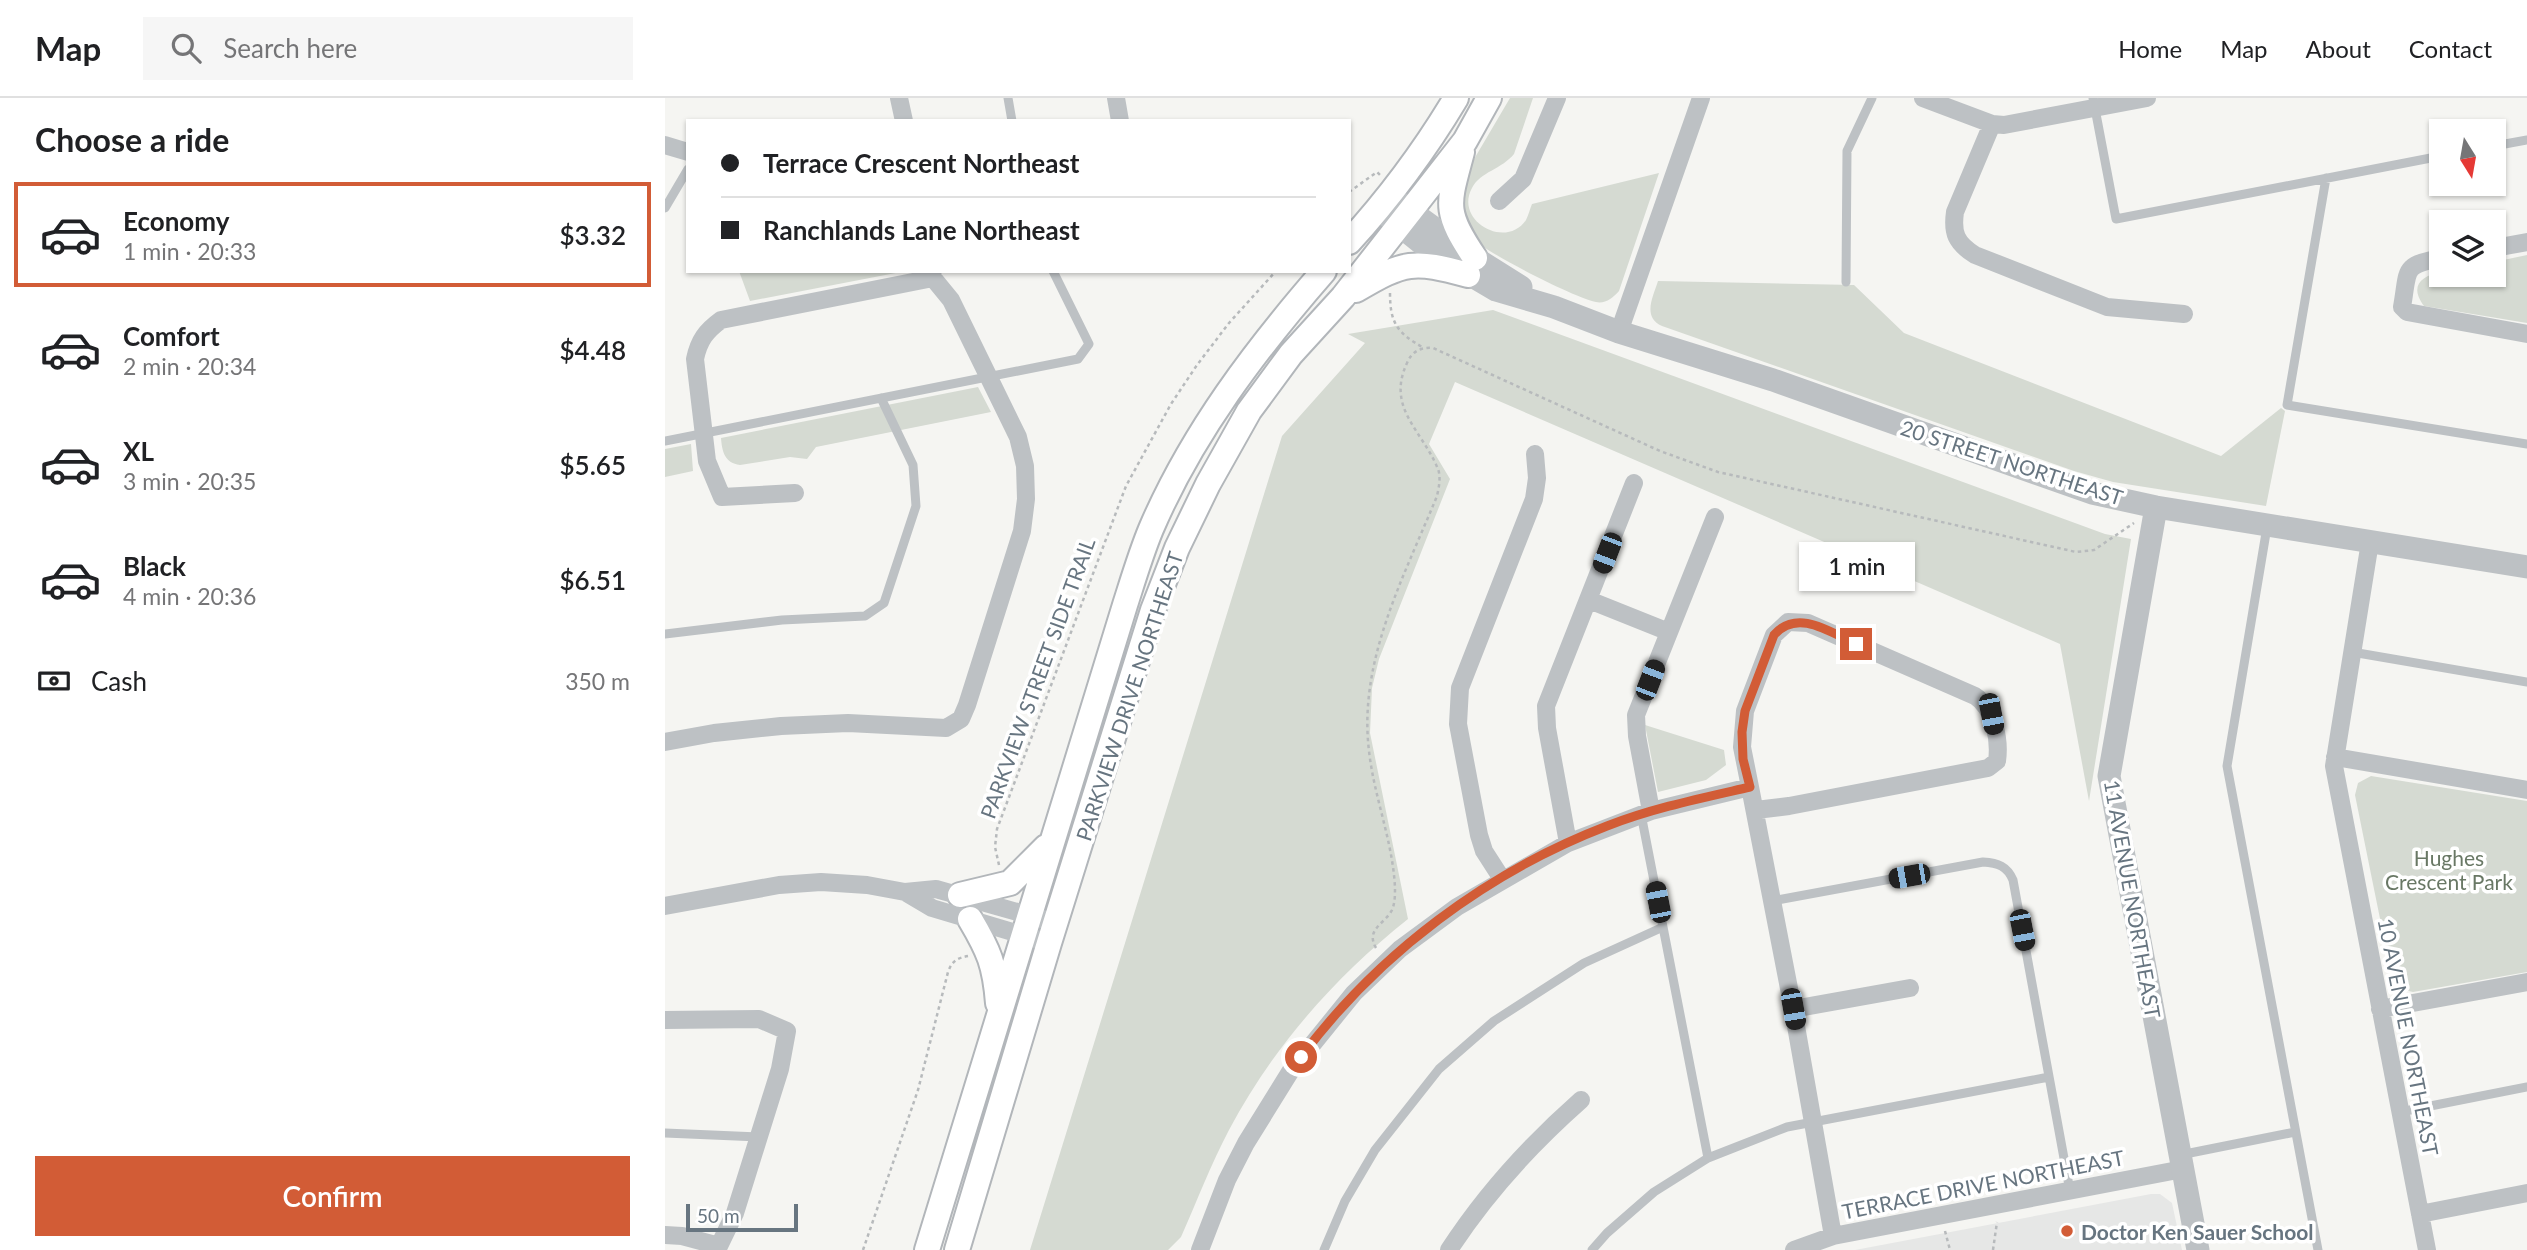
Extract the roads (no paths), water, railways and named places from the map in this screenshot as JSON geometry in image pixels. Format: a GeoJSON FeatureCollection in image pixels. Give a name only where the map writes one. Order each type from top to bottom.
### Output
{"type":"FeatureCollection","features":[{"type":"Feature","properties":{"kind":"main road"},"geometry":{"type":"LineString","coordinates":[[1351,239],[1383,194],[1427,147],[1456,98]]}},
{"type":"Feature","properties":{"kind":"main road","name":"PARKVIEW DRIVE NORTHEAST"},"geometry":{"type":"LineString","coordinates":[[957,1250],[1153,610],[1177,548],[1208,484],[1249,411],[1291,354],[1343,297],[1465,141],[1489,98]]}},
{"type":"Feature","properties":{"kind":"main road"},"geometry":{"type":"LineString","coordinates":[[1343,297],[1394,268],[1409,264],[1471,266],[1451,211],[1451,195],[1465,141]]}},
{"type":"Feature","properties":{"kind":"main road","name":"PARKVIEW DRIVE NORTHEAST"},"geometry":{"type":"LineString","coordinates":[[927,1250],[1051,841],[1151,529],[1183,465],[1224,397],[1268,335],[1322,273]]}},
{"type":"Feature","properties":{"kind":"main road"},"geometry":{"type":"LineString","coordinates":[[960,895],[1010,883],[1051,841]]}},
{"type":"Feature","properties":{"kind":"main road"},"geometry":{"type":"LineString","coordinates":[[970,919],[989,952],[996,976],[999,1014]]}},
{"type":"Feature","properties":{"kind":"street"},"geometry":{"type":"LineString","coordinates":[[899,98],[904,119]]}},
{"type":"Feature","properties":{"kind":"street"},"geometry":{"type":"LineString","coordinates":[[1116,98],[1120,119]]}},
{"type":"Feature","properties":{"kind":"street"},"geometry":{"type":"LineString","coordinates":[[1499,201],[1523,179],[1557,98]]}},
{"type":"Feature","properties":{"kind":"street"},"geometry":{"type":"LineString","coordinates":[[1619,332],[1701,98]]}},
{"type":"Feature","properties":{"kind":"street"},"geometry":{"type":"LineString","coordinates":[[1923,98],[1992,124],[2004,125],[2094,103],[2147,98]]}},
{"type":"Feature","properties":{"kind":"street"},"geometry":{"type":"LineString","coordinates":[[1992,124],[1955,212],[1955,238],[1962,247],[1975,255],[2107,307],[2184,314]]}},
{"type":"Feature","properties":{"kind":"street"},"geometry":{"type":"LineString","coordinates":[[665,145],[686,151]]}},
{"type":"Feature","properties":{"kind":"street","name":"20 STREET NORTHEAST"},"geometry":{"type":"LineString","coordinates":[[1383,194],[1435,254],[1471,266],[1554,307],[1619,332],[1773,380],[2092,493],[2156,507],[2527,567]]}},
{"type":"Feature","properties":{"kind":"street"},"geometry":{"type":"LineString","coordinates":[[2506,246],[2527,242]]}},
{"type":"Feature","properties":{"kind":"street"},"geometry":{"type":"LineString","coordinates":[[2429,261],[2414,264],[2409,269],[2403,307],[2406,312],[2527,334]]}},
{"type":"Feature","properties":{"kind":"street"},"geometry":{"type":"LineString","coordinates":[[665,742],[714,733],[794,725],[848,723],[946,728],[961,719],[1022,531],[1027,499],[1025,466],[1018,437],[951,300],[932,275],[721,320],[707,330],[698,344],[695,359],[707,461],[722,497],[796,493]]}},
{"type":"Feature","properties":{"kind":"street"},"geometry":{"type":"LineString","coordinates":[[1502,879],[1484,851],[1477,828],[1457,707],[1460,688],[1534,499],[1537,478],[1535,454]]}},
{"type":"Feature","properties":{"kind":"street"},"geometry":{"type":"LineString","coordinates":[[1568,843],[1545,717],[1546,706],[1634,482]]}},
{"type":"Feature","properties":{"kind":"street","name":"11 AVENUE NORTHEAST"},"geometry":{"type":"LineString","coordinates":[[2156,507],[2109,776],[2198,1250]]}},
{"type":"Feature","properties":{"kind":"street"},"geometry":{"type":"LineString","coordinates":[[1646,813],[1636,715],[1715,517]]}},
{"type":"Feature","properties":{"kind":"street","name":"10 AVENUE NORTHEAST"},"geometry":{"type":"LineString","coordinates":[[2370,542],[2334,766],[2427,1250]]}},
{"type":"Feature","properties":{"kind":"street"},"geometry":{"type":"LineString","coordinates":[[1589,600],[1669,632]]}},
{"type":"Feature","properties":{"kind":"street"},"geometry":{"type":"LineString","coordinates":[[1756,810],[1988,768],[1997,761],[1998,751],[1991,714],[1982,700],[1975,696],[1808,623],[1788,622],[1774,635],[1745,711],[1742,747],[1756,810],[1833,1236]]}},
{"type":"Feature","properties":{"kind":"street"},"geometry":{"type":"LineString","coordinates":[[2335,757],[2527,790]]}},
{"type":"Feature","properties":{"kind":"street"},"geometry":{"type":"LineString","coordinates":[[1200,1250],[1227,1180],[1246,1143],[1290,1072],[1354,993],[1384,963],[1457,906],[1568,843],[1646,813],[1750,787]]}},
{"type":"Feature","properties":{"kind":"street"},"geometry":{"type":"LineString","coordinates":[[665,906],[779,885],[821,882],[867,885],[905,892],[936,889],[960,895],[1026,925],[1052,933]]}},
{"type":"Feature","properties":{"kind":"street"},"geometry":{"type":"LineString","coordinates":[[905,892],[932,908],[970,919],[1026,925]]}},
{"type":"Feature","properties":{"kind":"street"},"geometry":{"type":"LineString","coordinates":[[2380,1009],[2527,982]]}},
{"type":"Feature","properties":{"kind":"street"},"geometry":{"type":"LineString","coordinates":[[1793,1009],[1910,988]]}},
{"type":"Feature","properties":{"kind":"street"},"geometry":{"type":"LineString","coordinates":[[665,1020],[759,1019],[787,1031],[780,1069],[759,1137],[735,1213],[719,1248],[682,1236],[665,1235]]}},
{"type":"Feature","properties":{"kind":"street"},"geometry":{"type":"LineString","coordinates":[[1449,1250],[1480,1203],[1519,1158],[1581,1100]]}},
{"type":"Feature","properties":{"kind":"street","name":"TERRACE DRIVE NORTHEAST"},"geometry":{"type":"LineString","coordinates":[[1794,1250],[1833,1236],[2070,1191],[2182,1162]]}},
{"type":"Feature","properties":{"kind":"street"},"geometry":{"type":"LineString","coordinates":[[2420,1214],[2527,1193]]}},
{"type":"Feature","properties":{"kind":"lane"},"geometry":{"type":"LineString","coordinates":[[1008,98],[1012,119]]}},
{"type":"Feature","properties":{"kind":"lane"},"geometry":{"type":"LineString","coordinates":[[1846,282],[1847,151],[1872,98]]}},
{"type":"Feature","properties":{"kind":"lane"},"geometry":{"type":"LineString","coordinates":[[2094,103],[2116,219],[2429,158]]}},
{"type":"Feature","properties":{"kind":"lane"},"geometry":{"type":"LineString","coordinates":[[2506,144],[2527,140]]}},
{"type":"Feature","properties":{"kind":"lane"},"geometry":{"type":"LineString","coordinates":[[665,208],[686,172]]}},
{"type":"Feature","properties":{"kind":"lane"},"geometry":{"type":"LineString","coordinates":[[2326,178],[2287,405],[2527,443]]}},
{"type":"Feature","properties":{"kind":"lane"},"geometry":{"type":"LineString","coordinates":[[665,441],[1078,359],[1089,344],[1054,273]]}},
{"type":"Feature","properties":{"kind":"lane"},"geometry":{"type":"LineString","coordinates":[[665,634],[782,620],[865,616],[884,603],[916,506],[913,466],[881,398]]}},
{"type":"Feature","properties":{"kind":"lane"},"geometry":{"type":"LineString","coordinates":[[2267,525],[2227,766],[2318,1250]]}},
{"type":"Feature","properties":{"kind":"lane"},"geometry":{"type":"LineString","coordinates":[[2352,652],[2527,682]]}},
{"type":"Feature","properties":{"kind":"lane"},"geometry":{"type":"LineString","coordinates":[[1646,813],[1663,927],[1708,1158]]}},
{"type":"Feature","properties":{"kind":"lane"},"geometry":{"type":"LineString","coordinates":[[1772,901],[1983,862],[2002,866],[2010,872],[2070,1191]]}},
{"type":"Feature","properties":{"kind":"lane"},"geometry":{"type":"LineString","coordinates":[[1324,1250],[1345,1201],[1375,1150],[1440,1069],[1494,1021],[1584,962],[1663,927]]}},
{"type":"Feature","properties":{"kind":"lane"},"geometry":{"type":"LineString","coordinates":[[1592,1250],[1607,1233],[1654,1192],[1708,1158],[1787,1127],[2049,1077]]}},
{"type":"Feature","properties":{"kind":"lane"},"geometry":{"type":"LineString","coordinates":[[2400,1112],[2527,1087]]}},
{"type":"Feature","properties":{"kind":"lane"},"geometry":{"type":"LineString","coordinates":[[2182,1162],[2295,1132]]}},
{"type":"Feature","properties":{"kind":"lane"},"geometry":{"type":"LineString","coordinates":[[665,1133],[759,1137]]}},
{"type":"Feature","properties":{"kind":"place","name":"Doctor Ken Sauer School"},"geometry":{"type":"Point","coordinates":[2067,1231]}},
{"type":"Feature","properties":{"kind":"park label","name":"Hughes Crescent Park"},"geometry":{"type":"Point","coordinates":[2449,869]}}]}
